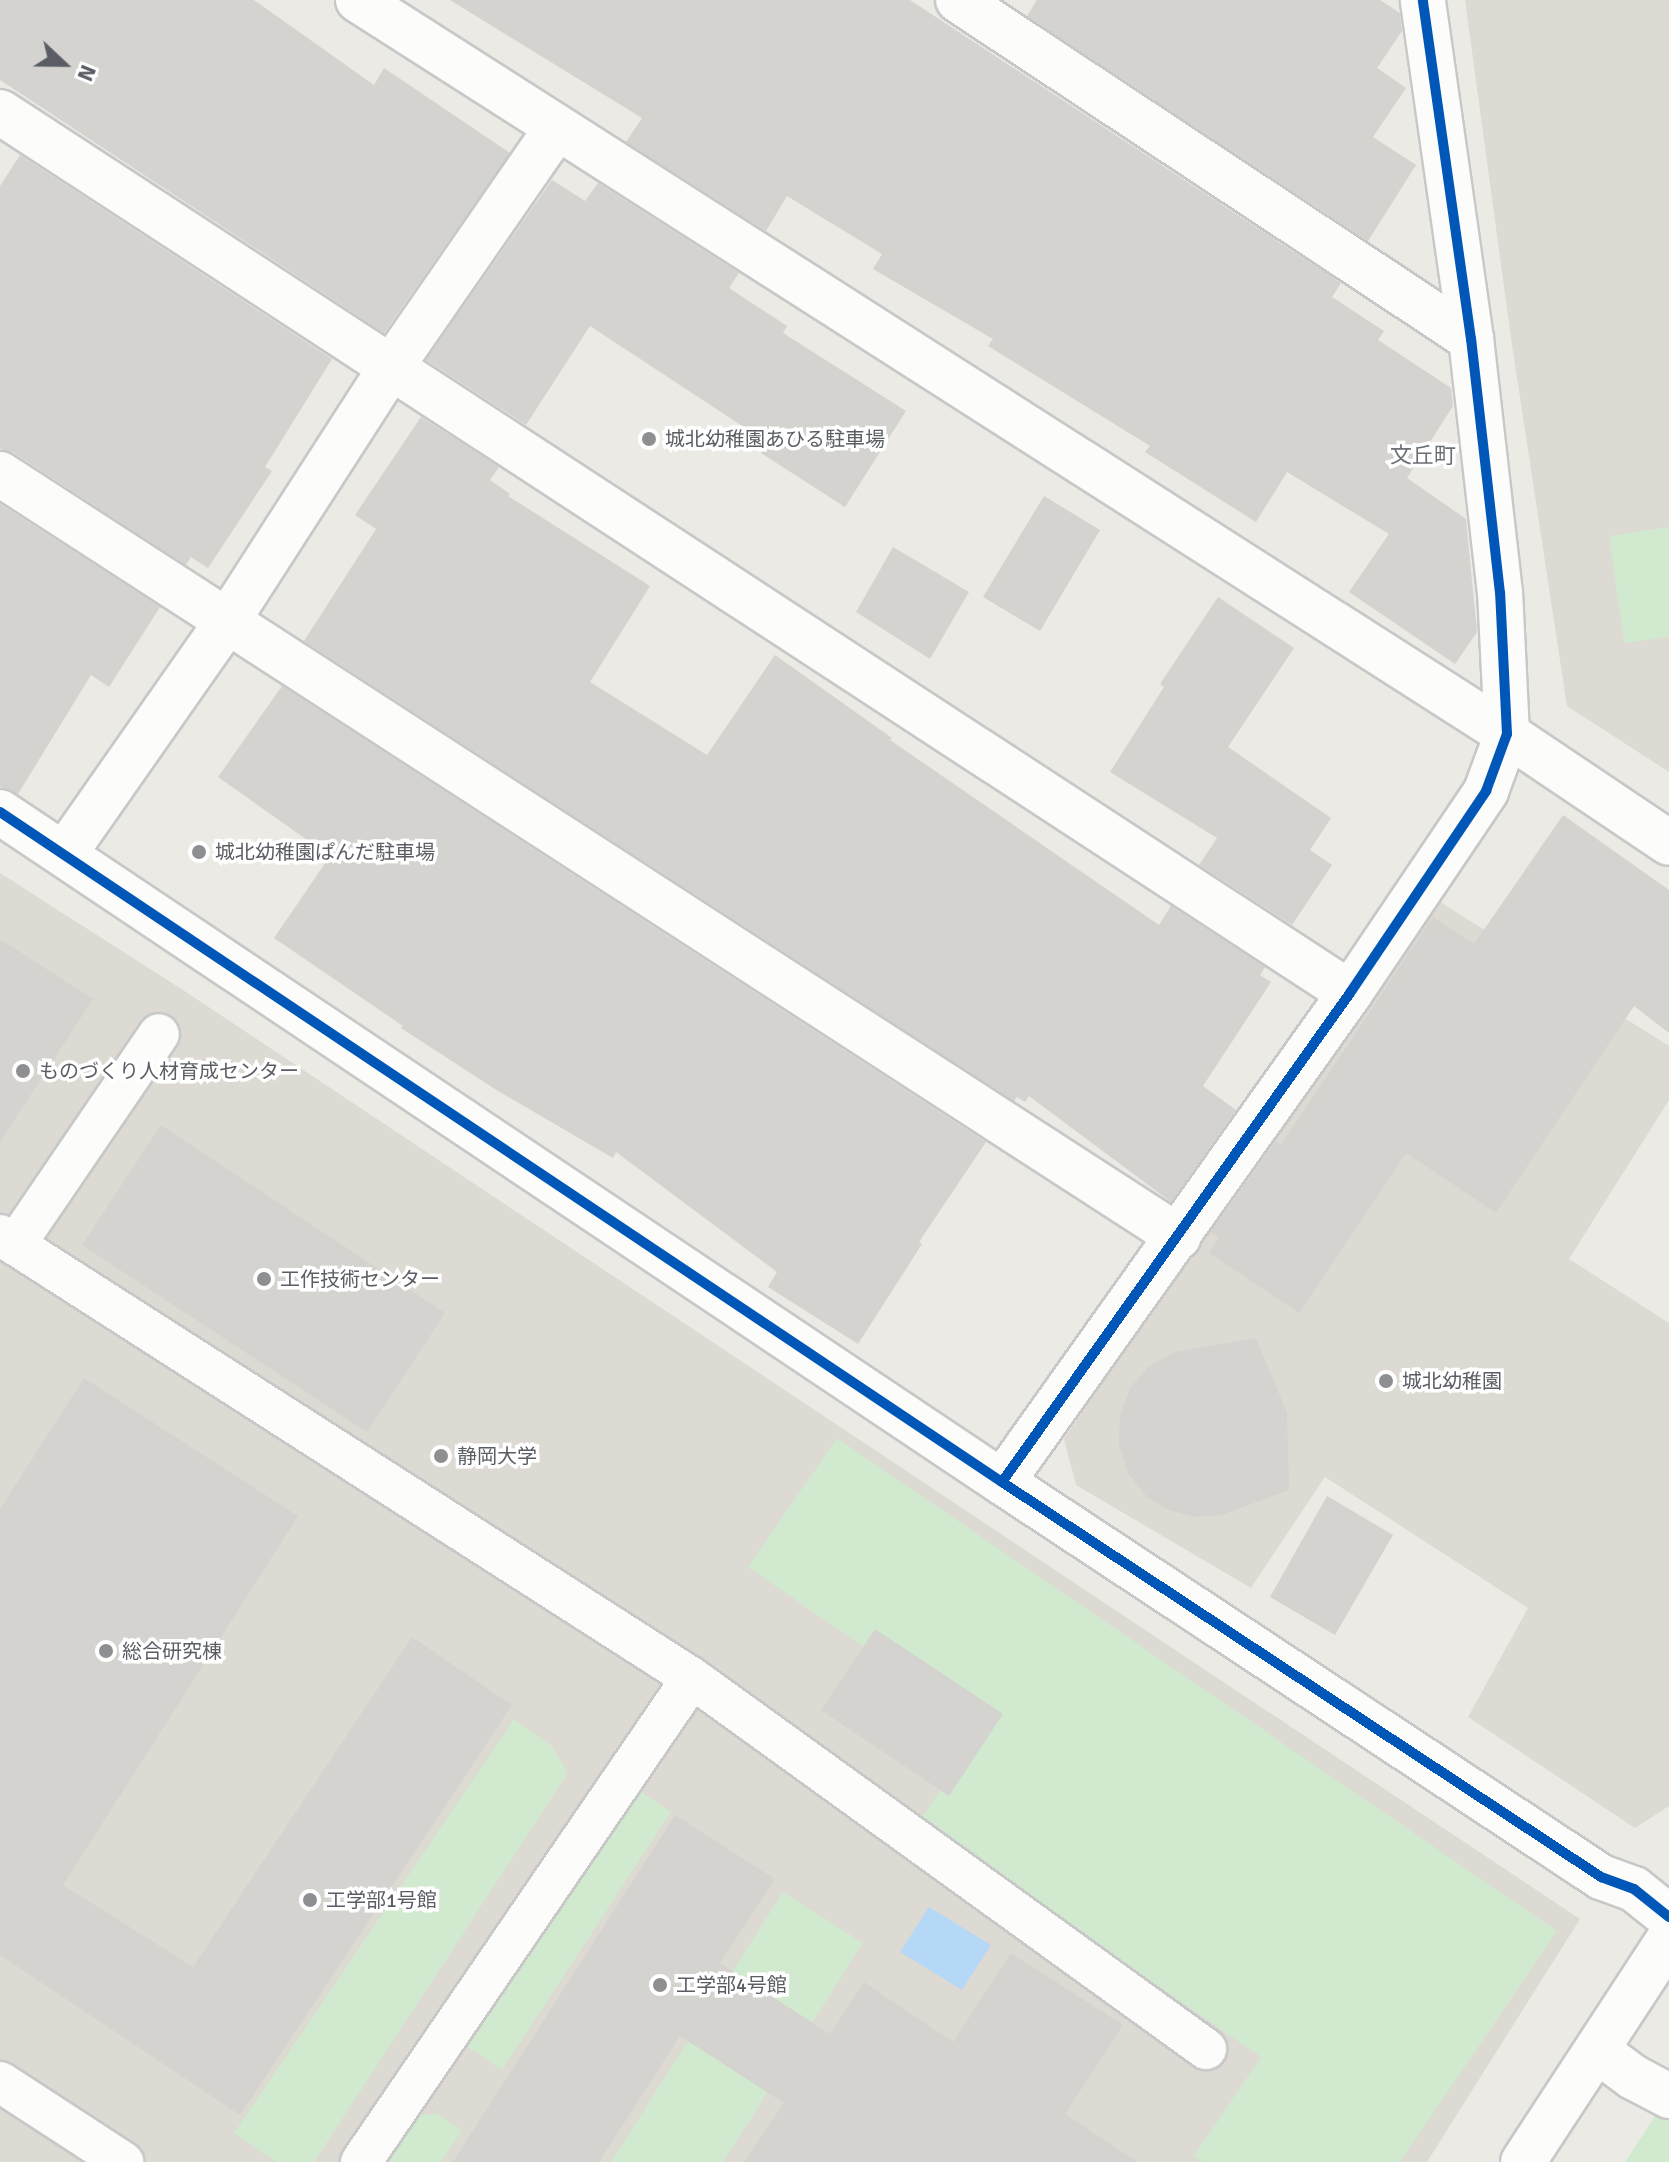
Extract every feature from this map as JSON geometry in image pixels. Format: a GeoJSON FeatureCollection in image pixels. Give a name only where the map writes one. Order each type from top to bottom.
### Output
{"type":"FeatureCollection","features":[{"type":"Feature","properties":{"kind":"street"},"geometry":{"type":"LineString","coordinates":[[358,0],[1507,734],[1669,843]]}},
{"type":"Feature","properties":{"kind":"street"},"geometry":{"type":"LineString","coordinates":[[958,0],[1471,339]]}},
{"type":"Feature","properties":{"kind":"street"},"geometry":{"type":"LineString","coordinates":[[1002,1482],[1350,993],[1486,791],[1507,734],[1500,593],[1471,339],[1423,0]]}},
{"type":"Feature","properties":{"kind":"street"},"geometry":{"type":"LineString","coordinates":[[0,112],[1350,993]]}},
{"type":"Feature","properties":{"kind":"street"},"geometry":{"type":"LineString","coordinates":[[65,853],[228,620],[392,366],[557,128]]}},
{"type":"Feature","properties":{"kind":"street"},"geometry":{"type":"LineString","coordinates":[[0,474],[1179,1237]]}},
{"type":"Feature","properties":{"kind":"street"},"geometry":{"type":"LineString","coordinates":[[0,812],[1002,1482],[1601,1877],[1634,1889],[1669,1917]]}},
{"type":"Feature","properties":{"kind":"street"},"geometry":{"type":"LineString","coordinates":[[1523,2162],[1669,1939]]}},
{"type":"Feature","properties":{"kind":"street"},"geometry":{"type":"LineString","coordinates":[[1598,2051],[1633,2077],[1669,2096]]}},
{"type":"Feature","properties":{"kind":"lane"},"geometry":{"type":"LineString","coordinates":[[159,1034],[7,1240],[692,1678],[1206,2049]]}},
{"type":"Feature","properties":{"kind":"lane"},"geometry":{"type":"LineString","coordinates":[[361,2162],[692,1678]]}},
{"type":"Feature","properties":{"kind":"lane"},"geometry":{"type":"LineString","coordinates":[[0,2082],[123,2162]]}},
{"type":"Feature","properties":{"kind":"shaded area"},"geometry":{"type":"Polygon","coordinates":[[[1465,0],[1669,0],[1669,772],[1567,706],[1511,338],[1465,0]]]}},
{"type":"Feature","properties":{"kind":"shaded area","name":"静岡大学"},"geometry":{"type":"Polygon","coordinates":[[[0,873],[186,992],[1580,1919],[1427,2162],[0,2162],[0,873]]]}},
{"type":"Feature","properties":{"kind":"shaded area","name":"城北幼稚園"},"geometry":{"type":"Polygon","coordinates":[[[1434,898],[1669,1046],[1669,1100],[1569,1259],[1669,1323],[1669,1806],[1635,1828],[1468,1717],[1528,1608],[1325,1477],[1251,1588],[1076,1485],[1064,1439],[1434,898]]]}},
{"type":"Feature","properties":{"kind":"green space"},"geometry":{"type":"Polygon","coordinates":[[[1669,527],[1669,637],[1624,643],[1609,536],[1669,527]]]}},
{"type":"Feature","properties":{"kind":"green space"},"geometry":{"type":"Polygon","coordinates":[[[837,1438],[1557,1931],[1400,2162],[1203,2162],[1194,2156],[1261,2057],[919,1822],[982,1728],[748,1567],[837,1438]]]}},
{"type":"Feature","properties":{"kind":"green space"},"geometry":{"type":"Polygon","coordinates":[[[514,1719],[551,1745],[568,1773],[314,2162],[276,2162],[234,2133],[514,1719]]]}},
{"type":"Feature","properties":{"kind":"green space"},"geometry":{"type":"Polygon","coordinates":[[[610,1771],[671,1812],[502,2070],[463,2044],[610,1771]]]}},
{"type":"Feature","properties":{"kind":"green space"},"geometry":{"type":"Polygon","coordinates":[[[783,1892],[863,1943],[723,2162],[611,2162],[783,1892]]]}},
{"type":"Feature","properties":{"kind":"green space"},"geometry":{"type":"Polygon","coordinates":[[[1669,2095],[1669,2162],[1625,2162],[1669,2095]]]}},
{"type":"Feature","properties":{"kind":"green space"},"geometry":{"type":"Polygon","coordinates":[[[438,2114],[462,2130],[441,2162],[376,2162],[404,2116],[438,2114]]]}},
{"type":"Feature","properties":{"kind":"water"},"geometry":{"type":"Polygon","coordinates":[[[929,1907],[991,1945],[962,1990],[900,1952],[929,1907]]]}},
{"type":"Feature","properties":{"kind":"building"},"geometry":{"type":"Polygon","coordinates":[[[0,0],[254,0],[374,85],[384,68],[510,153],[384,333],[0,80],[0,0]]]}},
{"type":"Feature","properties":{"kind":"building"},"geometry":{"type":"Polygon","coordinates":[[[450,0],[910,0],[1341,283],[1332,297],[1384,331],[1378,340],[1451,388],[1453,406],[1407,478],[1466,519],[1477,632],[1455,664],[1349,592],[1389,534],[1287,472],[1256,522],[1145,452],[1150,446],[988,346],[993,339],[873,269],[882,254],[787,196],[766,231],[626,142],[642,118],[450,0]]]}},
{"type":"Feature","properties":{"kind":"building"},"geometry":{"type":"Polygon","coordinates":[[[1037,0],[1380,0],[1400,13],[1402,31],[1377,68],[1406,88],[1373,137],[1416,165],[1368,241],[1027,16],[1037,0]]]}},
{"type":"Feature","properties":{"kind":"building"},"geometry":{"type":"Polygon","coordinates":[[[20,155],[332,359],[265,467],[272,471],[208,568],[191,557],[186,565],[14,453],[0,449],[0,186],[20,155]]]}},
{"type":"Feature","properties":{"kind":"building"},"geometry":{"type":"Polygon","coordinates":[[[552,180],[585,201],[598,183],[739,273],[729,288],[787,326],[783,333],[906,411],[845,507],[761,453],[768,443],[590,326],[526,425],[426,360],[552,180]]]}},
{"type":"Feature","properties":{"kind":"building"},"geometry":{"type":"Polygon","coordinates":[[[421,417],[499,467],[490,480],[510,494],[508,496],[650,586],[590,682],[707,755],[775,655],[892,738],[890,740],[1159,925],[1171,906],[1265,967],[1260,975],[1271,982],[1203,1086],[1236,1110],[1171,1202],[1029,1096],[1025,1102],[1017,1097],[1014,1101],[304,641],[376,529],[355,515],[421,417]]]}},
{"type":"Feature","properties":{"kind":"building"},"geometry":{"type":"Polygon","coordinates":[[[1044,496],[1100,530],[1040,631],[983,597],[1044,496]]]}},
{"type":"Feature","properties":{"kind":"building"},"geometry":{"type":"Polygon","coordinates":[[[0,504],[160,607],[109,687],[91,675],[18,794],[0,787],[0,504]]]}},
{"type":"Feature","properties":{"kind":"building"},"geometry":{"type":"Polygon","coordinates":[[[893,547],[969,592],[930,659],[856,612],[893,547]]]}},
{"type":"Feature","properties":{"kind":"building"},"geometry":{"type":"Polygon","coordinates":[[[1218,597],[1294,648],[1228,747],[1331,818],[1310,850],[1332,865],[1292,925],[1199,865],[1217,838],[1110,772],[1164,687],[1160,684],[1218,597]]]}},
{"type":"Feature","properties":{"kind":"building"},"geometry":{"type":"Polygon","coordinates":[[[282,686],[986,1142],[919,1242],[922,1244],[858,1344],[768,1287],[777,1272],[616,1152],[613,1158],[498,1091],[401,1028],[403,1026],[274,938],[330,856],[218,777],[282,686]]]}},
{"type":"Feature","properties":{"kind":"building"},"geometry":{"type":"Polygon","coordinates":[[[1563,815],[1669,890],[1669,1033],[1634,1006],[1496,1213],[1406,1153],[1299,1313],[1209,1253],[1219,1238],[1211,1232],[1276,1141],[1281,1145],[1433,917],[1474,944],[1563,815]]]}},
{"type":"Feature","properties":{"kind":"building","name":"ものづくり人材育成センター"},"geometry":{"type":"Polygon","coordinates":[[[0,939],[93,999],[0,1142],[0,939]]]}},
{"type":"Feature","properties":{"kind":"building","name":"工作技術センター"},"geometry":{"type":"Polygon","coordinates":[[[161,1125],[445,1313],[367,1432],[82,1245],[161,1125]]]}},
{"type":"Feature","properties":{"kind":"building"},"geometry":{"type":"Polygon","coordinates":[[[1256,1338],[1287,1413],[1289,1490],[1222,1515],[1195,1517],[1169,1510],[1147,1497],[1128,1473],[1119,1445],[1120,1416],[1130,1388],[1149,1366],[1175,1352],[1256,1338]]]}},
{"type":"Feature","properties":{"kind":"building"},"geometry":{"type":"Polygon","coordinates":[[[84,1378],[298,1516],[63,1885],[193,1967],[412,1637],[512,1705],[240,2115],[0,1955],[0,1509],[84,1378]]]}},
{"type":"Feature","properties":{"kind":"building"},"geometry":{"type":"Polygon","coordinates":[[[1327,1496],[1393,1535],[1335,1635],[1270,1597],[1327,1496]]]}},
{"type":"Feature","properties":{"kind":"building"},"geometry":{"type":"Polygon","coordinates":[[[875,1629],[1003,1714],[949,1796],[821,1710],[875,1629]]]}},
{"type":"Feature","properties":{"kind":"building"},"geometry":{"type":"Polygon","coordinates":[[[675,1815],[775,1879],[720,1963],[830,2034],[864,1982],[953,2042],[1011,1953],[1123,2025],[1065,2114],[1137,2162],[744,2162],[784,2103],[680,2036],[599,2162],[453,2162],[675,1815]]]}},
{"type":"Feature","properties":{"kind":"cycle path"},"geometry":{"type":"LineString","coordinates":[[1002,1482],[1350,993],[1486,791],[1507,734],[1500,593],[1471,339],[1423,0]]}},
{"type":"Feature","properties":{"kind":"cycle path"},"geometry":{"type":"LineString","coordinates":[[0,812],[1002,1482],[1601,1877],[1634,1889],[1669,1917]]}},
{"type":"Feature","properties":{"kind":"place","name":"城北幼稚園あひる駐車場"},"geometry":{"type":"Point","coordinates":[649,439]}},
{"type":"Feature","properties":{"kind":"place","name":"城北幼稚園ぱんだ駐車場"},"geometry":{"type":"Point","coordinates":[199,852]}},
{"type":"Feature","properties":{"kind":"place","name":"ものづくり人材育成センター"},"geometry":{"type":"Point","coordinates":[23,1071]}},
{"type":"Feature","properties":{"kind":"place","name":"工作技術センター"},"geometry":{"type":"Point","coordinates":[264,1279]}},
{"type":"Feature","properties":{"kind":"place","name":"城北幼稚園"},"geometry":{"type":"Point","coordinates":[1386,1381]}},
{"type":"Feature","properties":{"kind":"place","name":"静岡大学"},"geometry":{"type":"Point","coordinates":[441,1456]}},
{"type":"Feature","properties":{"kind":"place","name":"総合研究棟"},"geometry":{"type":"Point","coordinates":[106,1651]}},
{"type":"Feature","properties":{"kind":"place","name":"工学部1号館"},"geometry":{"type":"Point","coordinates":[310,1900]}},
{"type":"Feature","properties":{"kind":"place","name":"工学部4号館"},"geometry":{"type":"Point","coordinates":[660,1985]}},
{"type":"Feature","properties":{"kind":"district","name":"文丘町"},"geometry":{"type":"Point","coordinates":[1423,456]}}]}
